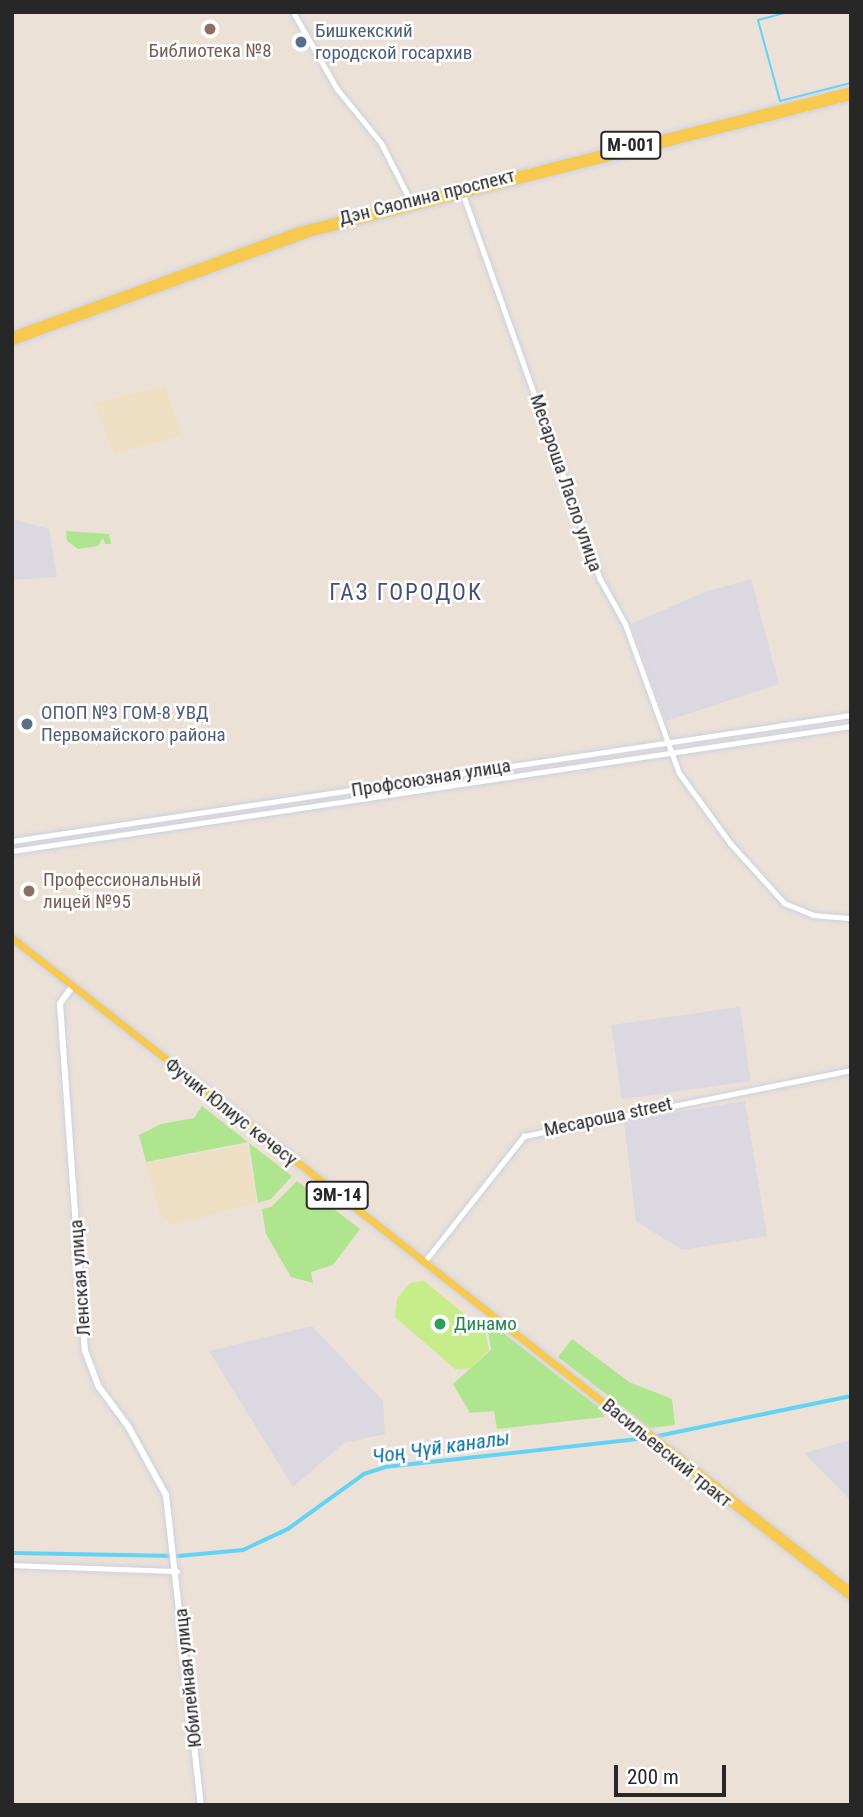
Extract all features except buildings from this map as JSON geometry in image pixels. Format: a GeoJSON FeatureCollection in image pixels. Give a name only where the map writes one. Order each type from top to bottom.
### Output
{"type":"FeatureCollection","features":[{"type":"Feature","properties":{"kind":"main road","name":"Дэн Сяопина проспект"},"geometry":{"type":"LineString","coordinates":[[12,341],[295,237],[851,90]]}},
{"type":"Feature","properties":{"kind":"main road","name":"Дэн Сяопина проспект"},"geometry":{"type":"LineString","coordinates":[[462,191],[851,96]]}},
{"type":"Feature","properties":{"kind":"main road","name":"Дэн Сяопина проспект"},"geometry":{"type":"LineString","coordinates":[[12,335],[299,230],[412,204]]}},
{"type":"Feature","properties":{"kind":"main road","name":"Фучик Юлиус көчөсү"},"geometry":{"type":"LineString","coordinates":[[12,938],[68,985]]}},
{"type":"Feature","properties":{"kind":"main road","name":"Фучик Юлиус көчөсү"},"geometry":{"type":"LineString","coordinates":[[12,944],[597,1397]]}},
{"type":"Feature","properties":{"kind":"main road","name":"Ленская улица"},"geometry":{"type":"LineString","coordinates":[[68,985],[60,1004],[85,1351],[99,1387],[128,1426],[161,1483],[175,1550]]}},
{"type":"Feature","properties":{"kind":"main road","name":"Васильевский тракт"},"geometry":{"type":"LineString","coordinates":[[597,1397],[851,1597]]}},
{"type":"Feature","properties":{"kind":"main road","name":"Васильевский тракт"},"geometry":{"type":"LineString","coordinates":[[666,1450],[851,1591]]}},
{"type":"Feature","properties":{"kind":"main road","name":"Юбилейная улица"},"geometry":{"type":"LineString","coordinates":[[175,1550],[201,1805]]}},
{"type":"Feature","properties":{"kind":"street"},"geometry":{"type":"LineString","coordinates":[[293,12],[337,89],[381,143],[412,204]]}},
{"type":"Feature","properties":{"kind":"street","name":"Месароша Ласло улица"},"geometry":{"type":"LineString","coordinates":[[462,191],[598,575],[625,624],[679,774],[775,895],[813,915],[851,918]]}},
{"type":"Feature","properties":{"kind":"street","name":"Профсоюзная улица"},"geometry":{"type":"LineString","coordinates":[[12,841],[851,715]]}},
{"type":"Feature","properties":{"kind":"street","name":"Профсоюзная улица"},"geometry":{"type":"LineString","coordinates":[[12,851],[851,726]]}},
{"type":"Feature","properties":{"kind":"street","name":"Месароша street"},"geometry":{"type":"LineString","coordinates":[[424,1262],[524,1136],[851,1070]]}},
{"type":"Feature","properties":{"kind":"street"},"geometry":{"type":"LineString","coordinates":[[12,1565],[177,1570]]}},
{"type":"Feature","properties":{"kind":"shaded area"},"geometry":{"type":"Polygon","coordinates":[[[165,386],[182,436],[114,454],[94,403],[165,386]]]}},
{"type":"Feature","properties":{"kind":"shaded area"},"geometry":{"type":"Polygon","coordinates":[[[12,519],[49,529],[57,577],[12,580],[12,519]]]}},
{"type":"Feature","properties":{"kind":"shaded area"},"geometry":{"type":"Polygon","coordinates":[[[751,579],[779,684],[666,721],[631,624],[705,592],[751,579]]]}},
{"type":"Feature","properties":{"kind":"shaded area"},"geometry":{"type":"Polygon","coordinates":[[[740,1007],[750,1081],[622,1099],[611,1025],[740,1007]]]}},
{"type":"Feature","properties":{"kind":"shaded area"},"geometry":{"type":"Polygon","coordinates":[[[745,1101],[767,1236],[682,1250],[636,1221],[624,1121],[745,1101]]]}},
{"type":"Feature","properties":{"kind":"shaded area"},"geometry":{"type":"Polygon","coordinates":[[[247,1145],[257,1203],[173,1225],[160,1216],[146,1163],[247,1145]]]}},
{"type":"Feature","properties":{"kind":"shaded area"},"geometry":{"type":"Polygon","coordinates":[[[312,1326],[383,1401],[385,1434],[344,1443],[293,1487],[209,1351],[312,1326]]]}},
{"type":"Feature","properties":{"kind":"shaded area"},"geometry":{"type":"Polygon","coordinates":[[[851,1440],[851,1501],[804,1453],[851,1440]]]}},
{"type":"Feature","properties":{"kind":"green space"},"geometry":{"type":"Polygon","coordinates":[[[66,531],[109,534],[111,544],[105,544],[103,538],[98,546],[78,549],[67,541],[66,531]]]}},
{"type":"Feature","properties":{"kind":"green space"},"geometry":{"type":"Polygon","coordinates":[[[202,1106],[248,1142],[146,1162],[139,1135],[161,1124],[194,1118],[202,1106]]]}},
{"type":"Feature","properties":{"kind":"green space"},"geometry":{"type":"Polygon","coordinates":[[[249,1143],[292,1176],[271,1199],[258,1203],[249,1143]]]}},
{"type":"Feature","properties":{"kind":"green space"},"geometry":{"type":"Polygon","coordinates":[[[297,1181],[360,1229],[333,1265],[311,1272],[313,1283],[291,1277],[266,1234],[262,1209],[271,1207],[297,1181]]]}},
{"type":"Feature","properties":{"kind":"green space","name":"Динамо"},"geometry":{"type":"Polygon","coordinates":[[[424,1281],[485,1331],[489,1350],[471,1368],[455,1369],[395,1317],[397,1298],[410,1283],[424,1281]]]}},
{"type":"Feature","properties":{"kind":"green space"},"geometry":{"type":"Polygon","coordinates":[[[493,1325],[602,1410],[604,1417],[497,1429],[494,1411],[470,1413],[453,1384],[491,1350],[488,1330],[493,1325]]]}},
{"type":"Feature","properties":{"kind":"green space"},"geometry":{"type":"Polygon","coordinates":[[[572,1339],[629,1382],[672,1399],[675,1425],[650,1428],[558,1357],[572,1339]]]}},
{"type":"Feature","properties":{"kind":"waterway"},"geometry":{"type":"LineString","coordinates":[[788,12],[758,20],[780,101],[851,83]]}},
{"type":"Feature","properties":{"kind":"waterway","name":"Чоң Чүй каналы"},"geometry":{"type":"LineString","coordinates":[[653,1437],[851,1396]]}},
{"type":"Feature","properties":{"kind":"waterway","name":"Чоң Чүй каналы"},"geometry":{"type":"LineString","coordinates":[[12,1553],[178,1556],[243,1550],[288,1529],[364,1474],[385,1467],[646,1438]]}},
{"type":"Feature","properties":{"kind":"place","name":"Библиотека №8"},"geometry":{"type":"Point","coordinates":[210,29]}},
{"type":"Feature","properties":{"kind":"place","name":"Бишкекский городской госархив"},"geometry":{"type":"Point","coordinates":[301,42]}},
{"type":"Feature","properties":{"kind":"place","name":"ОПОП №3 ГОМ-8 УВД Первомайского района"},"geometry":{"type":"Point","coordinates":[27,724]}},
{"type":"Feature","properties":{"kind":"place","name":"Профессиональный лицей №95"},"geometry":{"type":"Point","coordinates":[29,891]}},
{"type":"Feature","properties":{"kind":"place","name":"Динамо"},"geometry":{"type":"Point","coordinates":[440,1324]}},
{"type":"Feature","properties":{"kind":"district","name":"ГАЗ ГОРОДОК"},"geometry":{"type":"Point","coordinates":[406,593]}}]}
